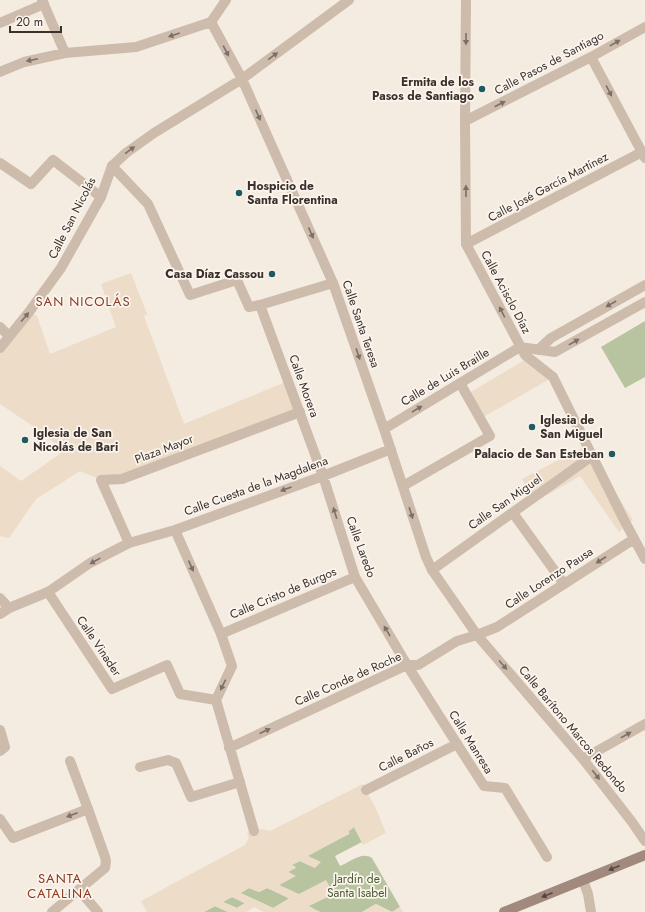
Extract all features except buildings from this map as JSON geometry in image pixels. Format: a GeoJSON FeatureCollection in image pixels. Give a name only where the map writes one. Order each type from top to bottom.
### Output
{"type":"FeatureCollection","features":[{"type":"Feature","properties":{"kind":"main road"},"geometry":{"type":"LineString","coordinates":[[504,912],[645,856]]}},
{"type":"Feature","properties":{"kind":"street"},"geometry":{"type":"LineString","coordinates":[[0,72],[24,62],[66,53],[136,47],[211,22],[226,0]]}},
{"type":"Feature","properties":{"kind":"street","name":"Calle San Nicolás"},"geometry":{"type":"LineString","coordinates":[[0,348],[29,312],[61,268],[101,197],[112,166],[126,153],[154,133],[242,79],[349,0]]}},
{"type":"Feature","properties":{"kind":"street","name":"Calle Acisclo Díaz"},"geometry":{"type":"LineString","coordinates":[[466,0],[466,244],[525,355],[553,377],[645,559]]}},
{"type":"Feature","properties":{"kind":"street"},"geometry":{"type":"LineString","coordinates":[[0,23],[45,1],[66,53]]}},
{"type":"Feature","properties":{"kind":"street","name":"Calle Santa Teresa"},"geometry":{"type":"LineString","coordinates":[[211,22],[242,79],[333,283],[391,449],[426,557],[432,570],[477,635]]}},
{"type":"Feature","properties":{"kind":"street","name":"Calle Pasos de Santiago"},"geometry":{"type":"LineString","coordinates":[[465,122],[591,57],[645,27]]}},
{"type":"Feature","properties":{"kind":"street"},"geometry":{"type":"LineString","coordinates":[[591,57],[643,155]]}},
{"type":"Feature","properties":{"kind":"street","name":"Calle José García Martínez"},"geometry":{"type":"LineString","coordinates":[[466,244],[643,155]]}},
{"type":"Feature","properties":{"kind":"street"},"geometry":{"type":"LineString","coordinates":[[0,163],[31,184],[53,160],[101,197]]}},
{"type":"Feature","properties":{"kind":"street"},"geometry":{"type":"LineString","coordinates":[[112,166],[148,204],[190,295],[237,280],[249,307],[333,283]]}},
{"type":"Feature","properties":{"kind":"street"},"geometry":{"type":"LineString","coordinates":[[538,350],[551,338],[645,284]]}},
{"type":"Feature","properties":{"kind":"street"},"geometry":{"type":"LineString","coordinates":[[520,346],[555,352],[645,302]]}},
{"type":"Feature","properties":{"kind":"street","name":"Calle Morera"},"geometry":{"type":"LineString","coordinates":[[260,305],[323,476]]}},
{"type":"Feature","properties":{"kind":"street"},"geometry":{"type":"LineString","coordinates":[[0,328],[9,336]]}},
{"type":"Feature","properties":{"kind":"street","name":"Calle de Luis Braille"},"geometry":{"type":"LineString","coordinates":[[384,429],[520,346]]}},
{"type":"Feature","properties":{"kind":"street"},"geometry":{"type":"LineString","coordinates":[[402,486],[490,436],[460,383]]}},
{"type":"Feature","properties":{"kind":"street","name":"Plaza Mayor"},"geometry":{"type":"LineString","coordinates":[[129,543],[101,480],[122,479],[300,412]]}},
{"type":"Feature","properties":{"kind":"street","name":"Calle Cuesta de la Magdalena"},"geometry":{"type":"LineString","coordinates":[[0,614],[9,608],[48,592],[90,563],[129,543],[175,530],[323,476],[391,449]]}},
{"type":"Feature","properties":{"kind":"street","name":"Calle San Miguel"},"geometry":{"type":"LineString","coordinates":[[432,570],[592,456]]}},
{"type":"Feature","properties":{"kind":"street","name":"Calle Laredo"},"geometry":{"type":"LineString","coordinates":[[323,476],[355,577],[407,665]]}},
{"type":"Feature","properties":{"kind":"street"},"geometry":{"type":"LineString","coordinates":[[513,513],[564,584]]}},
{"type":"Feature","properties":{"kind":"street"},"geometry":{"type":"LineString","coordinates":[[175,530],[221,634],[232,666],[216,700],[254,831]]}},
{"type":"Feature","properties":{"kind":"street","name":"Calle Lorenzo Pausa"},"geometry":{"type":"LineString","coordinates":[[477,635],[497,627],[634,539]]}},
{"type":"Feature","properties":{"kind":"street","name":"Calle Cristo de Burgos"},"geometry":{"type":"LineString","coordinates":[[221,634],[355,577]]}},
{"type":"Feature","properties":{"kind":"street","name":"Calle Vinader"},"geometry":{"type":"LineString","coordinates":[[48,592],[112,689],[167,666],[180,694],[216,700]]}},
{"type":"Feature","properties":{"kind":"street"},"geometry":{"type":"LineString","coordinates":[[0,598],[9,608]]}},
{"type":"Feature","properties":{"kind":"street","name":"Calle Conde de Roche"},"geometry":{"type":"LineString","coordinates":[[229,748],[407,665],[418,665],[457,641],[477,635]]}},
{"type":"Feature","properties":{"kind":"street","name":"Calle Barítono Marcos Redondo"},"geometry":{"type":"LineString","coordinates":[[477,635],[583,759],[645,841]]}},
{"type":"Feature","properties":{"kind":"street","name":"Calle Manresa"},"geometry":{"type":"LineString","coordinates":[[407,665],[484,786],[505,788],[547,857]]}},
{"type":"Feature","properties":{"kind":"street"},"geometry":{"type":"LineString","coordinates":[[583,759],[645,724]]}},
{"type":"Feature","properties":{"kind":"street"},"geometry":{"type":"LineString","coordinates":[[0,730],[2,749]]}},
{"type":"Feature","properties":{"kind":"street","name":"Calle Baños"},"geometry":{"type":"LineString","coordinates":[[366,790],[457,744]]}},
{"type":"Feature","properties":{"kind":"street"},"geometry":{"type":"LineString","coordinates":[[52,912],[105,868],[106,861],[70,760]]}},
{"type":"Feature","properties":{"kind":"street"},"geometry":{"type":"LineString","coordinates":[[140,767],[168,760],[176,763],[191,797],[240,782]]}},
{"type":"Feature","properties":{"kind":"street"},"geometry":{"type":"LineString","coordinates":[[0,819],[13,838],[88,809]]}},
{"type":"Feature","properties":{"kind":"street"},"geometry":{"type":"LineString","coordinates":[[583,880],[588,894],[591,912]]}},
{"type":"Feature","properties":{"kind":"street"},"geometry":{"type":"LineString","coordinates":[[79,890],[98,912]]}},
{"type":"Feature","properties":{"kind":"green space"},"geometry":{"type":"Polygon","coordinates":[[[645,321],[645,377],[625,388],[601,347],[645,321]]]}},
{"type":"Feature","properties":{"kind":"green space","name":"Jardín de Santa Isabel"},"geometry":{"type":"Polygon","coordinates":[[[354,827],[362,842],[335,856],[340,866],[360,856],[368,856],[372,858],[400,907],[392,912],[376,904],[362,912],[320,912],[308,907],[299,895],[279,885],[295,876],[288,872],[296,867],[291,865],[300,861],[315,868],[307,856],[349,834],[347,832],[354,827]]]}},
{"type":"Feature","properties":{"kind":"green space"},"geometry":{"type":"Polygon","coordinates":[[[249,888],[259,892],[267,888],[290,898],[273,908],[240,893],[249,888]]]}},
{"type":"Feature","properties":{"kind":"green space"},"geometry":{"type":"Polygon","coordinates":[[[232,897],[245,903],[237,908],[223,902],[232,897]]]}},
{"type":"Feature","properties":{"kind":"green space"},"geometry":{"type":"Polygon","coordinates":[[[215,906],[228,912],[204,912],[215,906]]]}},
{"type":"Feature","properties":{"kind":"shaded area"},"geometry":{"type":"Polygon","coordinates":[[[131,273],[147,314],[144,316],[184,424],[288,381],[300,412],[122,479],[101,480],[80,471],[36,499],[9,538],[0,536],[0,466],[21,481],[60,454],[56,444],[45,436],[46,435],[0,404],[0,348],[29,312],[37,316],[50,354],[116,327],[101,284],[131,273]]]}},
{"type":"Feature","properties":{"kind":"shaded area"},"geometry":{"type":"Polygon","coordinates":[[[528,358],[553,377],[480,419],[466,395],[528,358]]]}},
{"type":"Feature","properties":{"kind":"shaded area"},"geometry":{"type":"Polygon","coordinates":[[[584,447],[592,456],[633,520],[619,532],[580,476],[535,502],[522,479],[584,447]]]}},
{"type":"Feature","properties":{"kind":"shaded area"},"geometry":{"type":"Polygon","coordinates":[[[363,784],[386,833],[363,845],[354,827],[348,832],[350,833],[308,856],[321,862],[315,868],[300,861],[292,865],[296,868],[288,872],[296,876],[279,885],[299,894],[326,880],[334,894],[309,906],[320,912],[264,912],[254,907],[247,912],[228,912],[215,906],[204,912],[147,912],[141,901],[245,845],[249,838],[247,833],[262,829],[270,831],[363,784]],[[249,888],[241,893],[273,908],[290,899],[267,888],[259,892],[249,888]],[[232,897],[223,902],[237,908],[244,904],[244,903],[232,897]]]}},
{"type":"Feature","properties":{"kind":"shaded area"},"geometry":{"type":"Polygon","coordinates":[[[376,904],[392,912],[362,912],[376,904]]]}},
{"type":"Feature","properties":{"kind":"shaded area"},"geometry":{"type":"Polygon","coordinates":[[[400,907],[403,912],[392,912],[400,907]]]}},
{"type":"Feature","properties":{"kind":"place","name":"Ermita de los Pasos de Santiago"},"geometry":{"type":"Point","coordinates":[482,89]}},
{"type":"Feature","properties":{"kind":"place","name":"Hospicio de Santa Florentina"},"geometry":{"type":"Point","coordinates":[239,193]}},
{"type":"Feature","properties":{"kind":"place","name":"Casa Díaz Cassou"},"geometry":{"type":"Point","coordinates":[272,274]}},
{"type":"Feature","properties":{"kind":"place","name":"Iglesia de San Miguel"},"geometry":{"type":"Point","coordinates":[532,427]}},
{"type":"Feature","properties":{"kind":"place","name":"Iglesia de San Nicolás de Bari"},"geometry":{"type":"Point","coordinates":[25,440]}},
{"type":"Feature","properties":{"kind":"place","name":"Palacio de San Esteban"},"geometry":{"type":"Point","coordinates":[612,454]}},
{"type":"Feature","properties":{"kind":"district","name":"SAN NICOLÁS"},"geometry":{"type":"Point","coordinates":[83,301]}},
{"type":"Feature","properties":{"kind":"district","name":"SANTA CATALINA"},"geometry":{"type":"Point","coordinates":[60,886]}}]}
